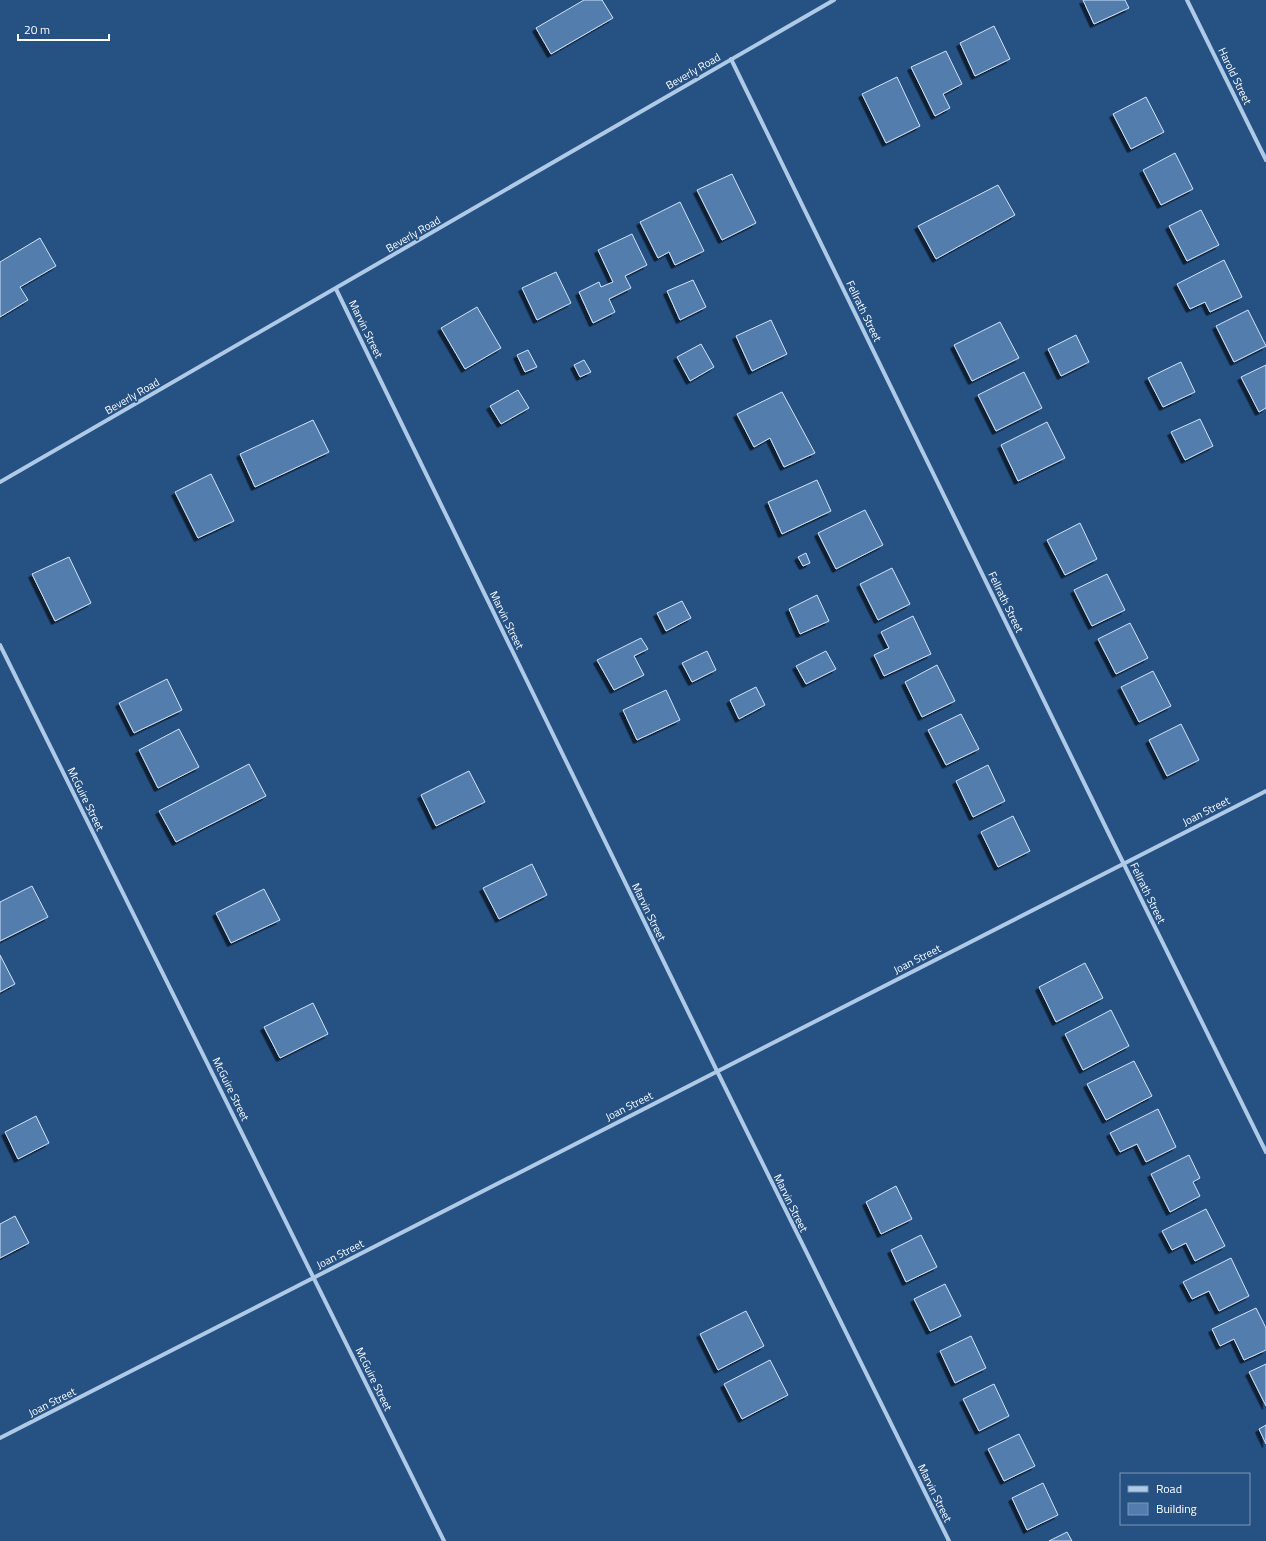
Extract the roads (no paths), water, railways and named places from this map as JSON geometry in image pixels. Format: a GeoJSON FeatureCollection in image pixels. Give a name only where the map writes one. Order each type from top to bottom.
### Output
{"type":"FeatureCollection","features":[{"type":"Feature","properties":{"kind":"street","name":"Beverly Road"},"geometry":{"type":"LineString","coordinates":[[0,482],[834,0]]}},
{"type":"Feature","properties":{"kind":"street","name":"Harold Street"},"geometry":{"type":"LineString","coordinates":[[1187,0],[1266,160]]}},
{"type":"Feature","properties":{"kind":"street","name":"Fellrath Street"},"geometry":{"type":"LineString","coordinates":[[731,59],[1123,863],[1266,1152]]}},
{"type":"Feature","properties":{"kind":"street","name":"Marvin Street"},"geometry":{"type":"LineString","coordinates":[[336,288],[716,1071],[949,1541]]}},
{"type":"Feature","properties":{"kind":"street","name":"McGuire Street"},"geometry":{"type":"LineString","coordinates":[[0,645],[444,1541]]}},
{"type":"Feature","properties":{"kind":"street","name":"Joan Street"},"geometry":{"type":"LineString","coordinates":[[0,1438],[1266,791]]}}]}
